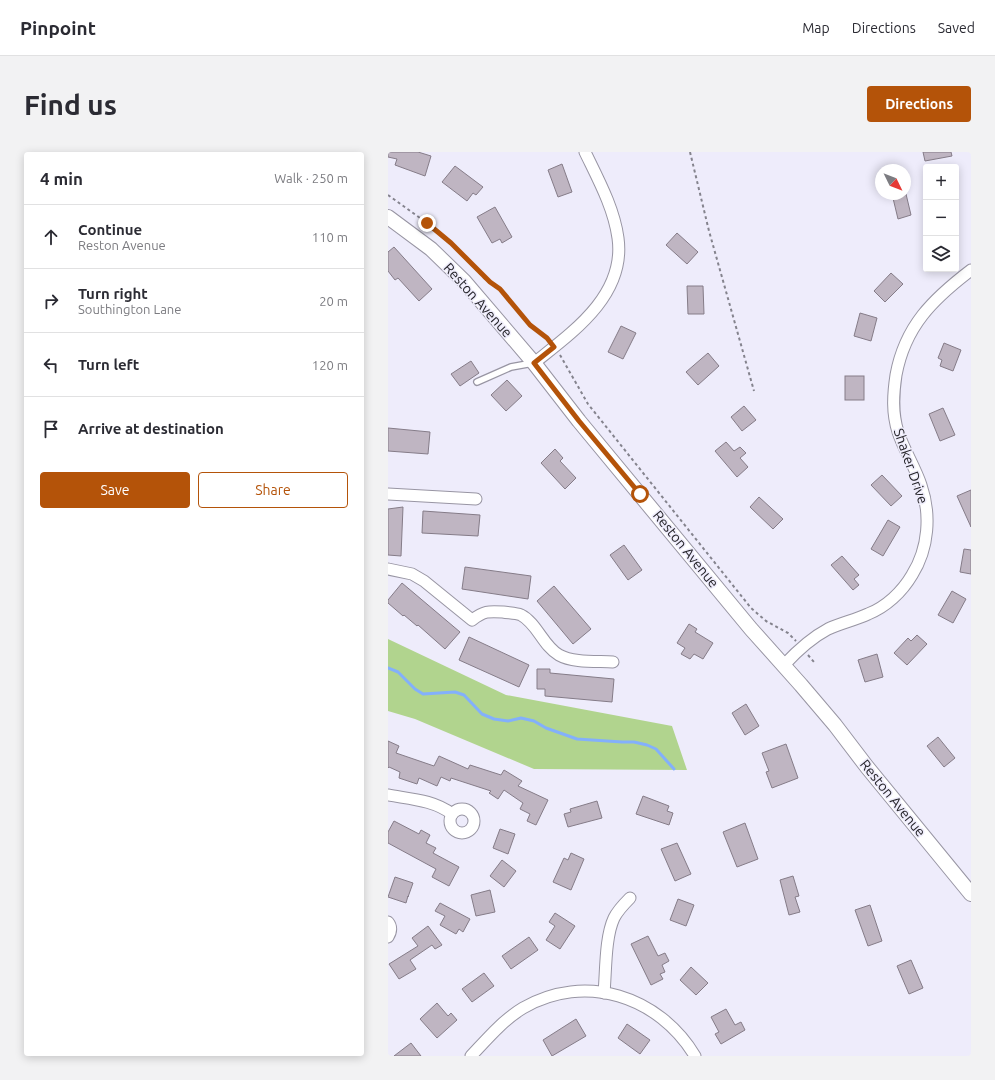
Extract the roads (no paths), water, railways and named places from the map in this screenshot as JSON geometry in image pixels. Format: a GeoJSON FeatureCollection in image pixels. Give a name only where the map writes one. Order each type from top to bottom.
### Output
{"type":"FeatureCollection","features":[{"type":"Feature","properties":{"kind":"street"},"geometry":{"type":"LineString","coordinates":[[534,363],[576,330],[589,317],[605,294],[613,278],[617,264],[618,245],[615,223],[603,190],[585,152]]}},
{"type":"Feature","properties":{"kind":"street","name":"Reston Avenue"},"geometry":{"type":"LineString","coordinates":[[388,217],[431,249],[453,269],[534,363],[579,421],[748,625],[835,725],[866,767],[971,894]]}},
{"type":"Feature","properties":{"kind":"street","name":"Shaker Drive"},"geometry":{"type":"LineString","coordinates":[[784,665],[814,637],[829,629],[869,614],[892,599],[904,588],[912,576],[921,557],[925,543],[927,520],[926,504],[921,486],[898,432],[893,403],[894,384],[903,347],[919,318],[949,287],[971,270]]}},
{"type":"Feature","properties":{"kind":"street"},"geometry":{"type":"LineString","coordinates":[[388,494],[476,499]]}},
{"type":"Feature","properties":{"kind":"street"},"geometry":{"type":"LineString","coordinates":[[388,569],[412,574],[424,581],[472,620],[482,613],[490,611],[523,616],[530,622],[551,649],[559,655],[569,659],[613,662]]}},
{"type":"Feature","properties":{"kind":"street"},"geometry":{"type":"LineString","coordinates":[[388,795],[434,804],[445,808],[452,814]]}},
{"type":"Feature","properties":{"kind":"street"},"geometry":{"type":"LineString","coordinates":[[604,993],[607,954],[613,920],[622,906],[630,898]]}},
{"type":"Feature","properties":{"kind":"street"},"geometry":{"type":"LineString","coordinates":[[388,922],[391,928],[388,937]]}},
{"type":"Feature","properties":{"kind":"street"},"geometry":{"type":"LineString","coordinates":[[471,1056],[508,1018],[522,1009],[553,996],[569,992],[586,991],[626,998],[651,1010],[677,1031],[695,1056]]}},
{"type":"Feature","properties":{"kind":"lane"},"geometry":{"type":"LineString","coordinates":[[477,382],[511,367],[534,363]]}},
{"type":"Feature","properties":{"kind":"waterway"},"geometry":{"type":"LineString","coordinates":[[388,668],[398,672],[415,689],[423,694],[455,692],[464,695],[482,714],[494,719],[508,721],[521,718],[534,721],[546,728],[577,739],[634,742],[647,745],[656,749],[674,769]]}}]}
